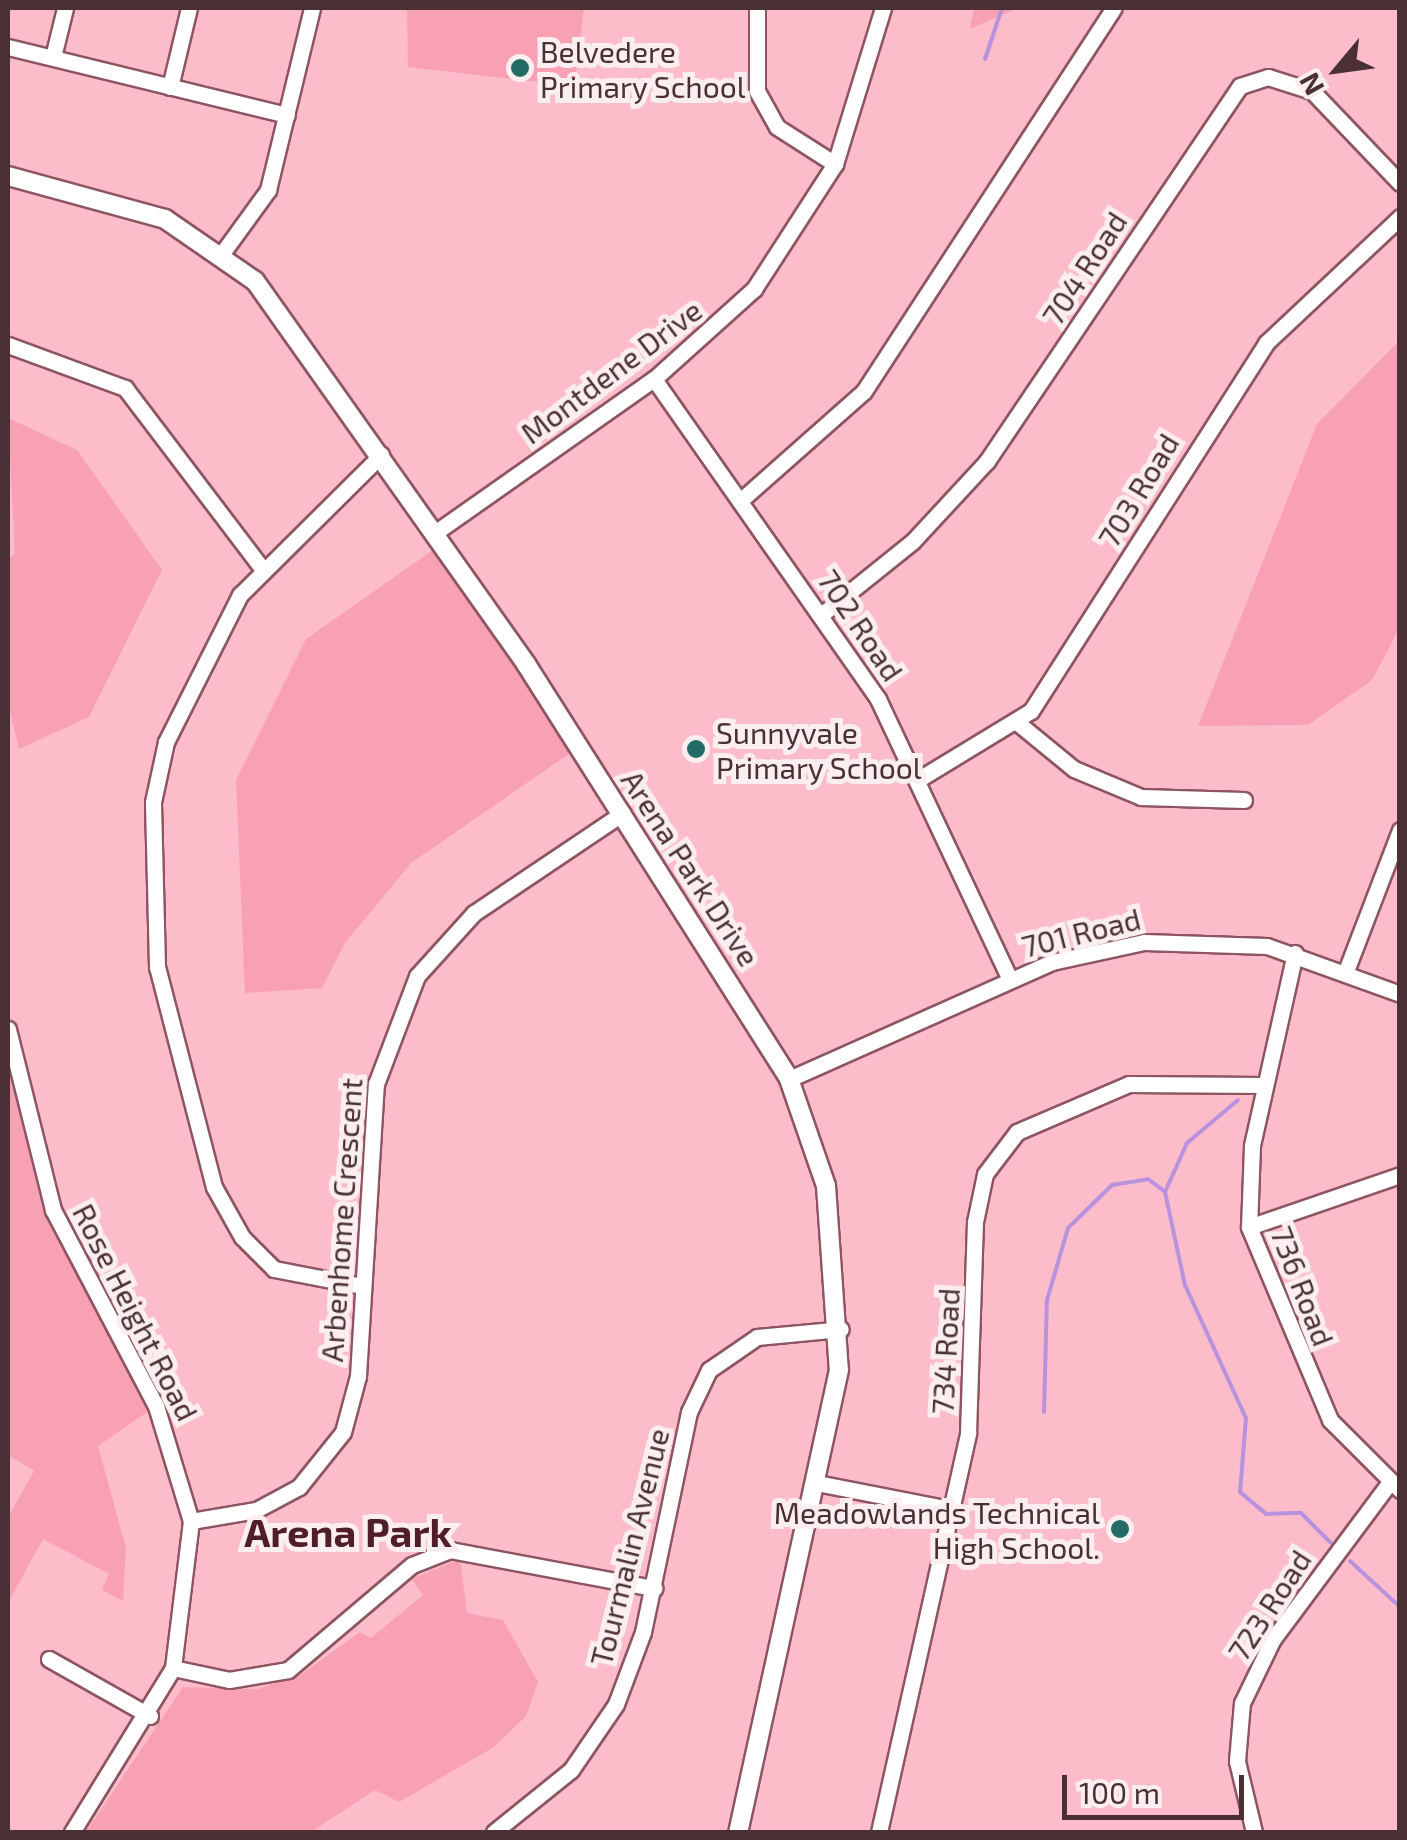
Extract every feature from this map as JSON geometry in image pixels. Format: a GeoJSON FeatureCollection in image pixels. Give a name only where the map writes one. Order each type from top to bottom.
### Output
{"type":"FeatureCollection","features":[{"type":"Feature","properties":{"kind":"street"},"geometry":{"type":"LineString","coordinates":[[53,58],[65,8]]}},
{"type":"Feature","properties":{"kind":"street"},"geometry":{"type":"LineString","coordinates":[[170,87],[189,8]]}},
{"type":"Feature","properties":{"kind":"street"},"geometry":{"type":"LineString","coordinates":[[223,252],[268,190],[312,8]]}},
{"type":"Feature","properties":{"kind":"street"},"geometry":{"type":"LineString","coordinates":[[757,8],[754,78],[766,112],[794,143],[835,164]]}},
{"type":"Feature","properties":{"kind":"street","name":"Montdene Drive"},"geometry":{"type":"LineString","coordinates":[[436,532],[654,380],[754,289],[835,164],[884,8]]}},
{"type":"Feature","properties":{"kind":"street"},"geometry":{"type":"LineString","coordinates":[[741,500],[864,391],[1114,8]]}},
{"type":"Feature","properties":{"kind":"street"},"geometry":{"type":"LineString","coordinates":[[8,46],[287,114]]}},
{"type":"Feature","properties":{"kind":"street","name":"704 Road"},"geometry":{"type":"LineString","coordinates":[[822,615],[913,541],[986,461],[1240,86],[1268,77],[1312,91],[1400,183]]}},
{"type":"Feature","properties":{"kind":"street","name":"Arena Park Drive"},"geometry":{"type":"LineString","coordinates":[[8,176],[132,207],[223,252],[275,306],[436,532],[623,813],[789,1079],[826,1186],[841,1329],[817,1483],[738,1832]]}},
{"type":"Feature","properties":{"kind":"street","name":"703 Road"},"geometry":{"type":"LineString","coordinates":[[919,780],[1020,724],[1266,343],[1400,217]]}},
{"type":"Feature","properties":{"kind":"street"},"geometry":{"type":"LineString","coordinates":[[8,345],[100,372],[137,398],[262,570]]}},
{"type":"Feature","properties":{"kind":"street","name":"702 Road"},"geometry":{"type":"LineString","coordinates":[[654,380],[822,615],[919,780],[1010,979]]}},
{"type":"Feature","properties":{"kind":"street"},"geometry":{"type":"LineString","coordinates":[[362,1286],[291,1278],[242,1238],[199,1150],[157,966],[159,763],[206,648],[262,570],[381,456]]}},
{"type":"Feature","properties":{"kind":"street"},"geometry":{"type":"LineString","coordinates":[[1020,724],[1074,769],[1140,797],[1244,800]]}},
{"type":"Feature","properties":{"kind":"street","name":"Arbenhome Crescent"},"geometry":{"type":"LineString","coordinates":[[192,1521],[274,1502],[332,1452],[358,1376],[376,1084],[402,1001],[474,913],[623,813]]}},
{"type":"Feature","properties":{"kind":"street"},"geometry":{"type":"LineString","coordinates":[[1346,971],[1400,830]]}},
{"type":"Feature","properties":{"kind":"street","name":"701 Road"},"geometry":{"type":"LineString","coordinates":[[789,1079],[1010,979],[1078,955],[1164,940],[1294,953],[1400,994]]}},
{"type":"Feature","properties":{"kind":"street","name":"736 Road"},"geometry":{"type":"LineString","coordinates":[[1294,953],[1263,1084],[1249,1227],[1330,1420],[1395,1486]]}},
{"type":"Feature","properties":{"kind":"street","name":"Rose Height Road"},"geometry":{"type":"LineString","coordinates":[[8,1029],[60,1230],[156,1406],[192,1521],[174,1668],[150,1716],[72,1832]]}},
{"type":"Feature","properties":{"kind":"street","name":"734 Road"},"geometry":{"type":"LineString","coordinates":[[879,1832],[974,1392],[977,1198],[996,1154],[1041,1118],[1129,1084],[1263,1084]]}},
{"type":"Feature","properties":{"kind":"street"},"geometry":{"type":"LineString","coordinates":[[1249,1227],[1400,1175]]}},
{"type":"Feature","properties":{"kind":"street","name":"Tourmalin Avenue"},"geometry":{"type":"LineString","coordinates":[[494,1832],[571,1770],[602,1727],[654,1588],[690,1412],[709,1370],[757,1337],[841,1329]]}},
{"type":"Feature","properties":{"kind":"street"},"geometry":{"type":"LineString","coordinates":[[817,1483],[950,1509]]}},
{"type":"Feature","properties":{"kind":"street","name":"723 Road"},"geometry":{"type":"LineString","coordinates":[[1254,1832],[1237,1761],[1242,1703],[1273,1639],[1395,1486]]}},
{"type":"Feature","properties":{"kind":"street"},"geometry":{"type":"LineString","coordinates":[[174,1668],[229,1680],[288,1670],[412,1565],[450,1550],[654,1588]]}},
{"type":"Feature","properties":{"kind":"street"},"geometry":{"type":"LineString","coordinates":[[49,1659],[150,1716]]}},
{"type":"Feature","properties":{"kind":"shaded area"},"geometry":{"type":"Polygon","coordinates":[[[407,8],[584,8],[574,86],[408,67],[407,8]]]}},
{"type":"Feature","properties":{"kind":"shaded area"},"geometry":{"type":"Polygon","coordinates":[[[974,8],[1017,8],[970,29],[974,8]]]}},
{"type":"Feature","properties":{"kind":"shaded area"},"geometry":{"type":"Polygon","coordinates":[[[1399,341],[1399,629],[1372,680],[1308,725],[1198,726],[1317,424],[1399,341]]]}},
{"type":"Feature","properties":{"kind":"shaded area"},"geometry":{"type":"Polygon","coordinates":[[[8,418],[77,450],[162,570],[89,717],[19,749],[8,703],[8,558],[15,554],[8,418]]]}},
{"type":"Feature","properties":{"kind":"shaded area"},"geometry":{"type":"Polygon","coordinates":[[[443,543],[579,747],[411,863],[345,943],[322,988],[245,993],[236,780],[306,639],[443,543]]]}},
{"type":"Feature","properties":{"kind":"shaded area"},"geometry":{"type":"Polygon","coordinates":[[[8,1028],[47,1191],[156,1406],[98,1446],[126,1548],[123,1601],[102,1590],[109,1574],[43,1539],[8,1603],[8,1517],[34,1471],[8,1455],[8,1028]]]}},
{"type":"Feature","properties":{"kind":"shaded area"},"geometry":{"type":"Polygon","coordinates":[[[460,1559],[467,1613],[503,1620],[538,1682],[526,1716],[494,1747],[399,1802],[375,1790],[311,1832],[86,1832],[183,1687],[258,1689],[300,1675],[360,1632],[371,1638],[423,1595],[412,1579],[460,1559]]]}},
{"type":"Feature","properties":{"kind":"waterway"},"geometry":{"type":"LineString","coordinates":[[985,59],[1002,8]]}},
{"type":"Feature","properties":{"kind":"waterway"},"geometry":{"type":"LineString","coordinates":[[1238,1100],[1187,1143],[1165,1192],[1185,1285],[1246,1418],[1240,1492],[1266,1514],[1301,1513],[1331,1543]]}},
{"type":"Feature","properties":{"kind":"waterway"},"geometry":{"type":"LineString","coordinates":[[1044,1412],[1047,1300],[1068,1228],[1112,1185],[1148,1179],[1165,1192]]}},
{"type":"Feature","properties":{"kind":"waterway"},"geometry":{"type":"LineString","coordinates":[[1350,1561],[1400,1607]]}},
{"type":"Feature","properties":{"kind":"place","name":"Belvedere Primary School"},"geometry":{"type":"Point","coordinates":[520,68]}},
{"type":"Feature","properties":{"kind":"place","name":"Sunnyvale Primary School"},"geometry":{"type":"Point","coordinates":[696,749]}},
{"type":"Feature","properties":{"kind":"place","name":"Meadowlands Technical High School."},"geometry":{"type":"Point","coordinates":[1120,1529]}},
{"type":"Feature","properties":{"kind":"district","name":"Arena Park"},"geometry":{"type":"Point","coordinates":[348,1531]}}]}
